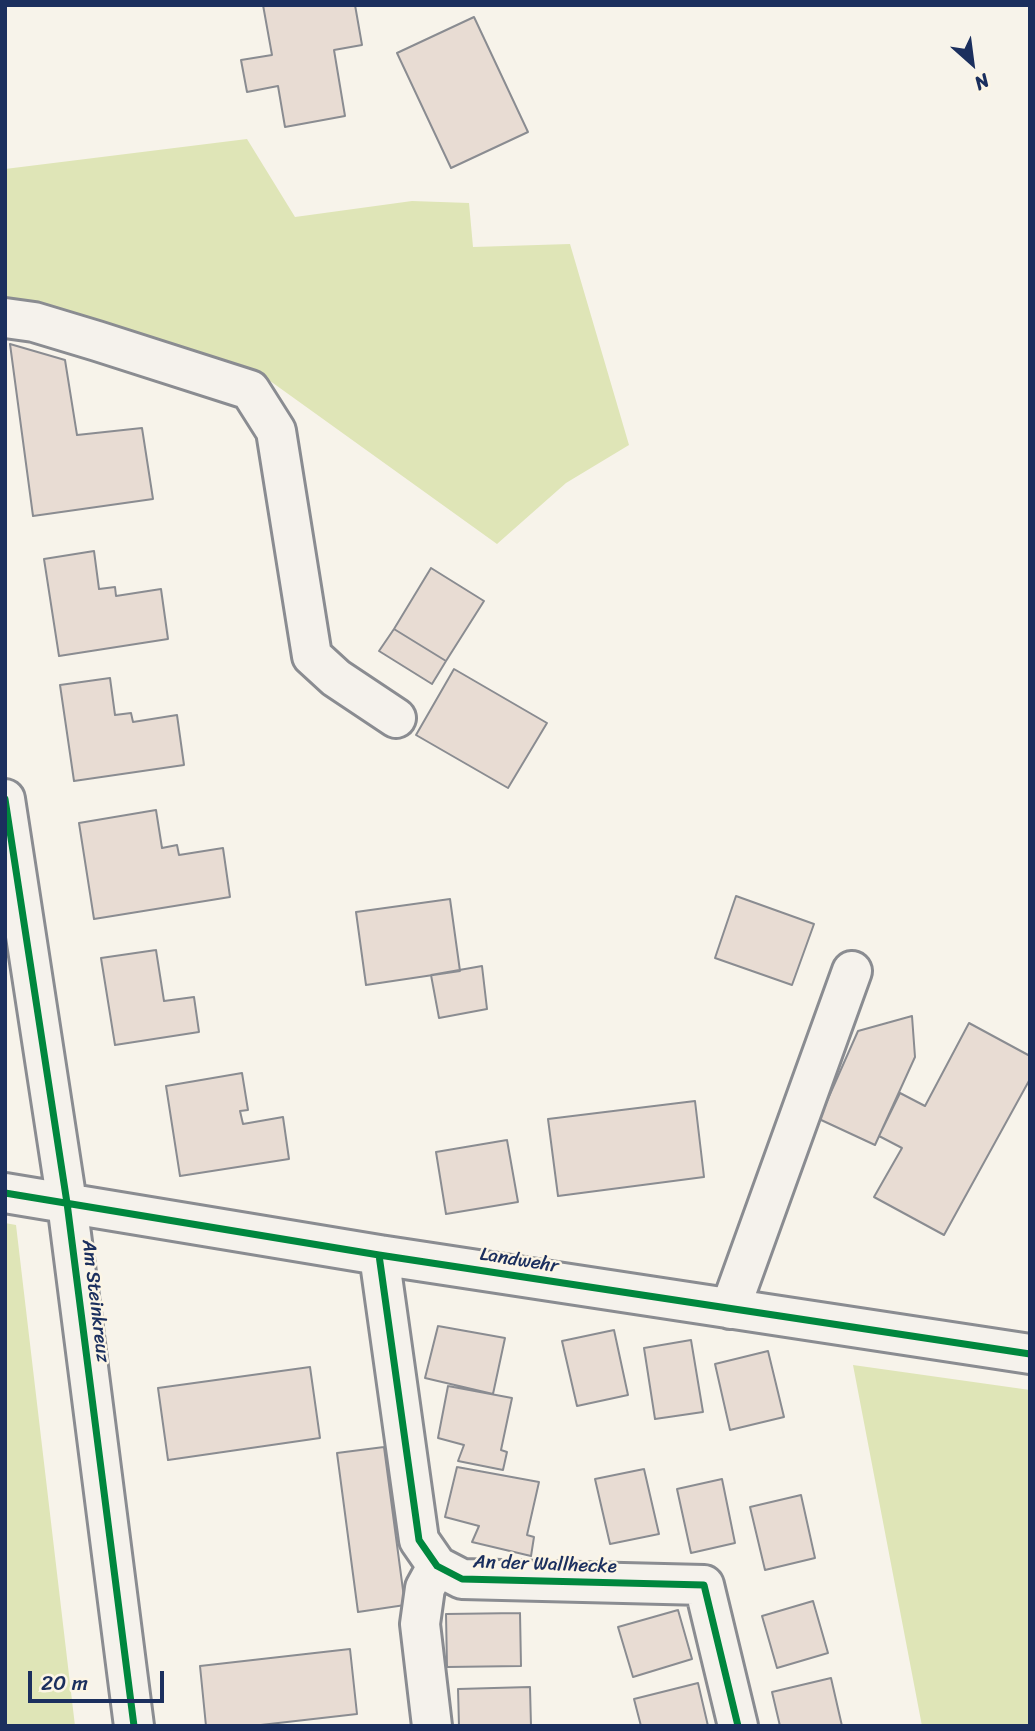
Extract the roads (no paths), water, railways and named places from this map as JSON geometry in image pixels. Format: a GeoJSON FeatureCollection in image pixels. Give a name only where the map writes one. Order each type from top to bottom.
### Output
{"type":"FeatureCollection","features":[{"type":"Feature","properties":{"kind":"street"},"geometry":{"type":"LineString","coordinates":[[5,318],[34,322],[250,390],[276,431],[313,656],[336,678],[396,718]]}},
{"type":"Feature","properties":{"kind":"street","name":"Am Steinkreuz"},"geometry":{"type":"LineString","coordinates":[[5,799],[67,1203],[134,1726]]}},
{"type":"Feature","properties":{"kind":"street"},"geometry":{"type":"LineString","coordinates":[[730,1310],[852,971]]}},
{"type":"Feature","properties":{"kind":"street","name":"Landwehr"},"geometry":{"type":"LineString","coordinates":[[5,1193],[379,1255],[1030,1354]]}},
{"type":"Feature","properties":{"kind":"street"},"geometry":{"type":"LineString","coordinates":[[379,1255],[419,1540],[437,1566],[425,1588],[420,1624],[432,1726]]}},
{"type":"Feature","properties":{"kind":"street","name":"An der Wallhecke"},"geometry":{"type":"LineString","coordinates":[[437,1566],[462,1579],[704,1585],[738,1726]]}}]}
